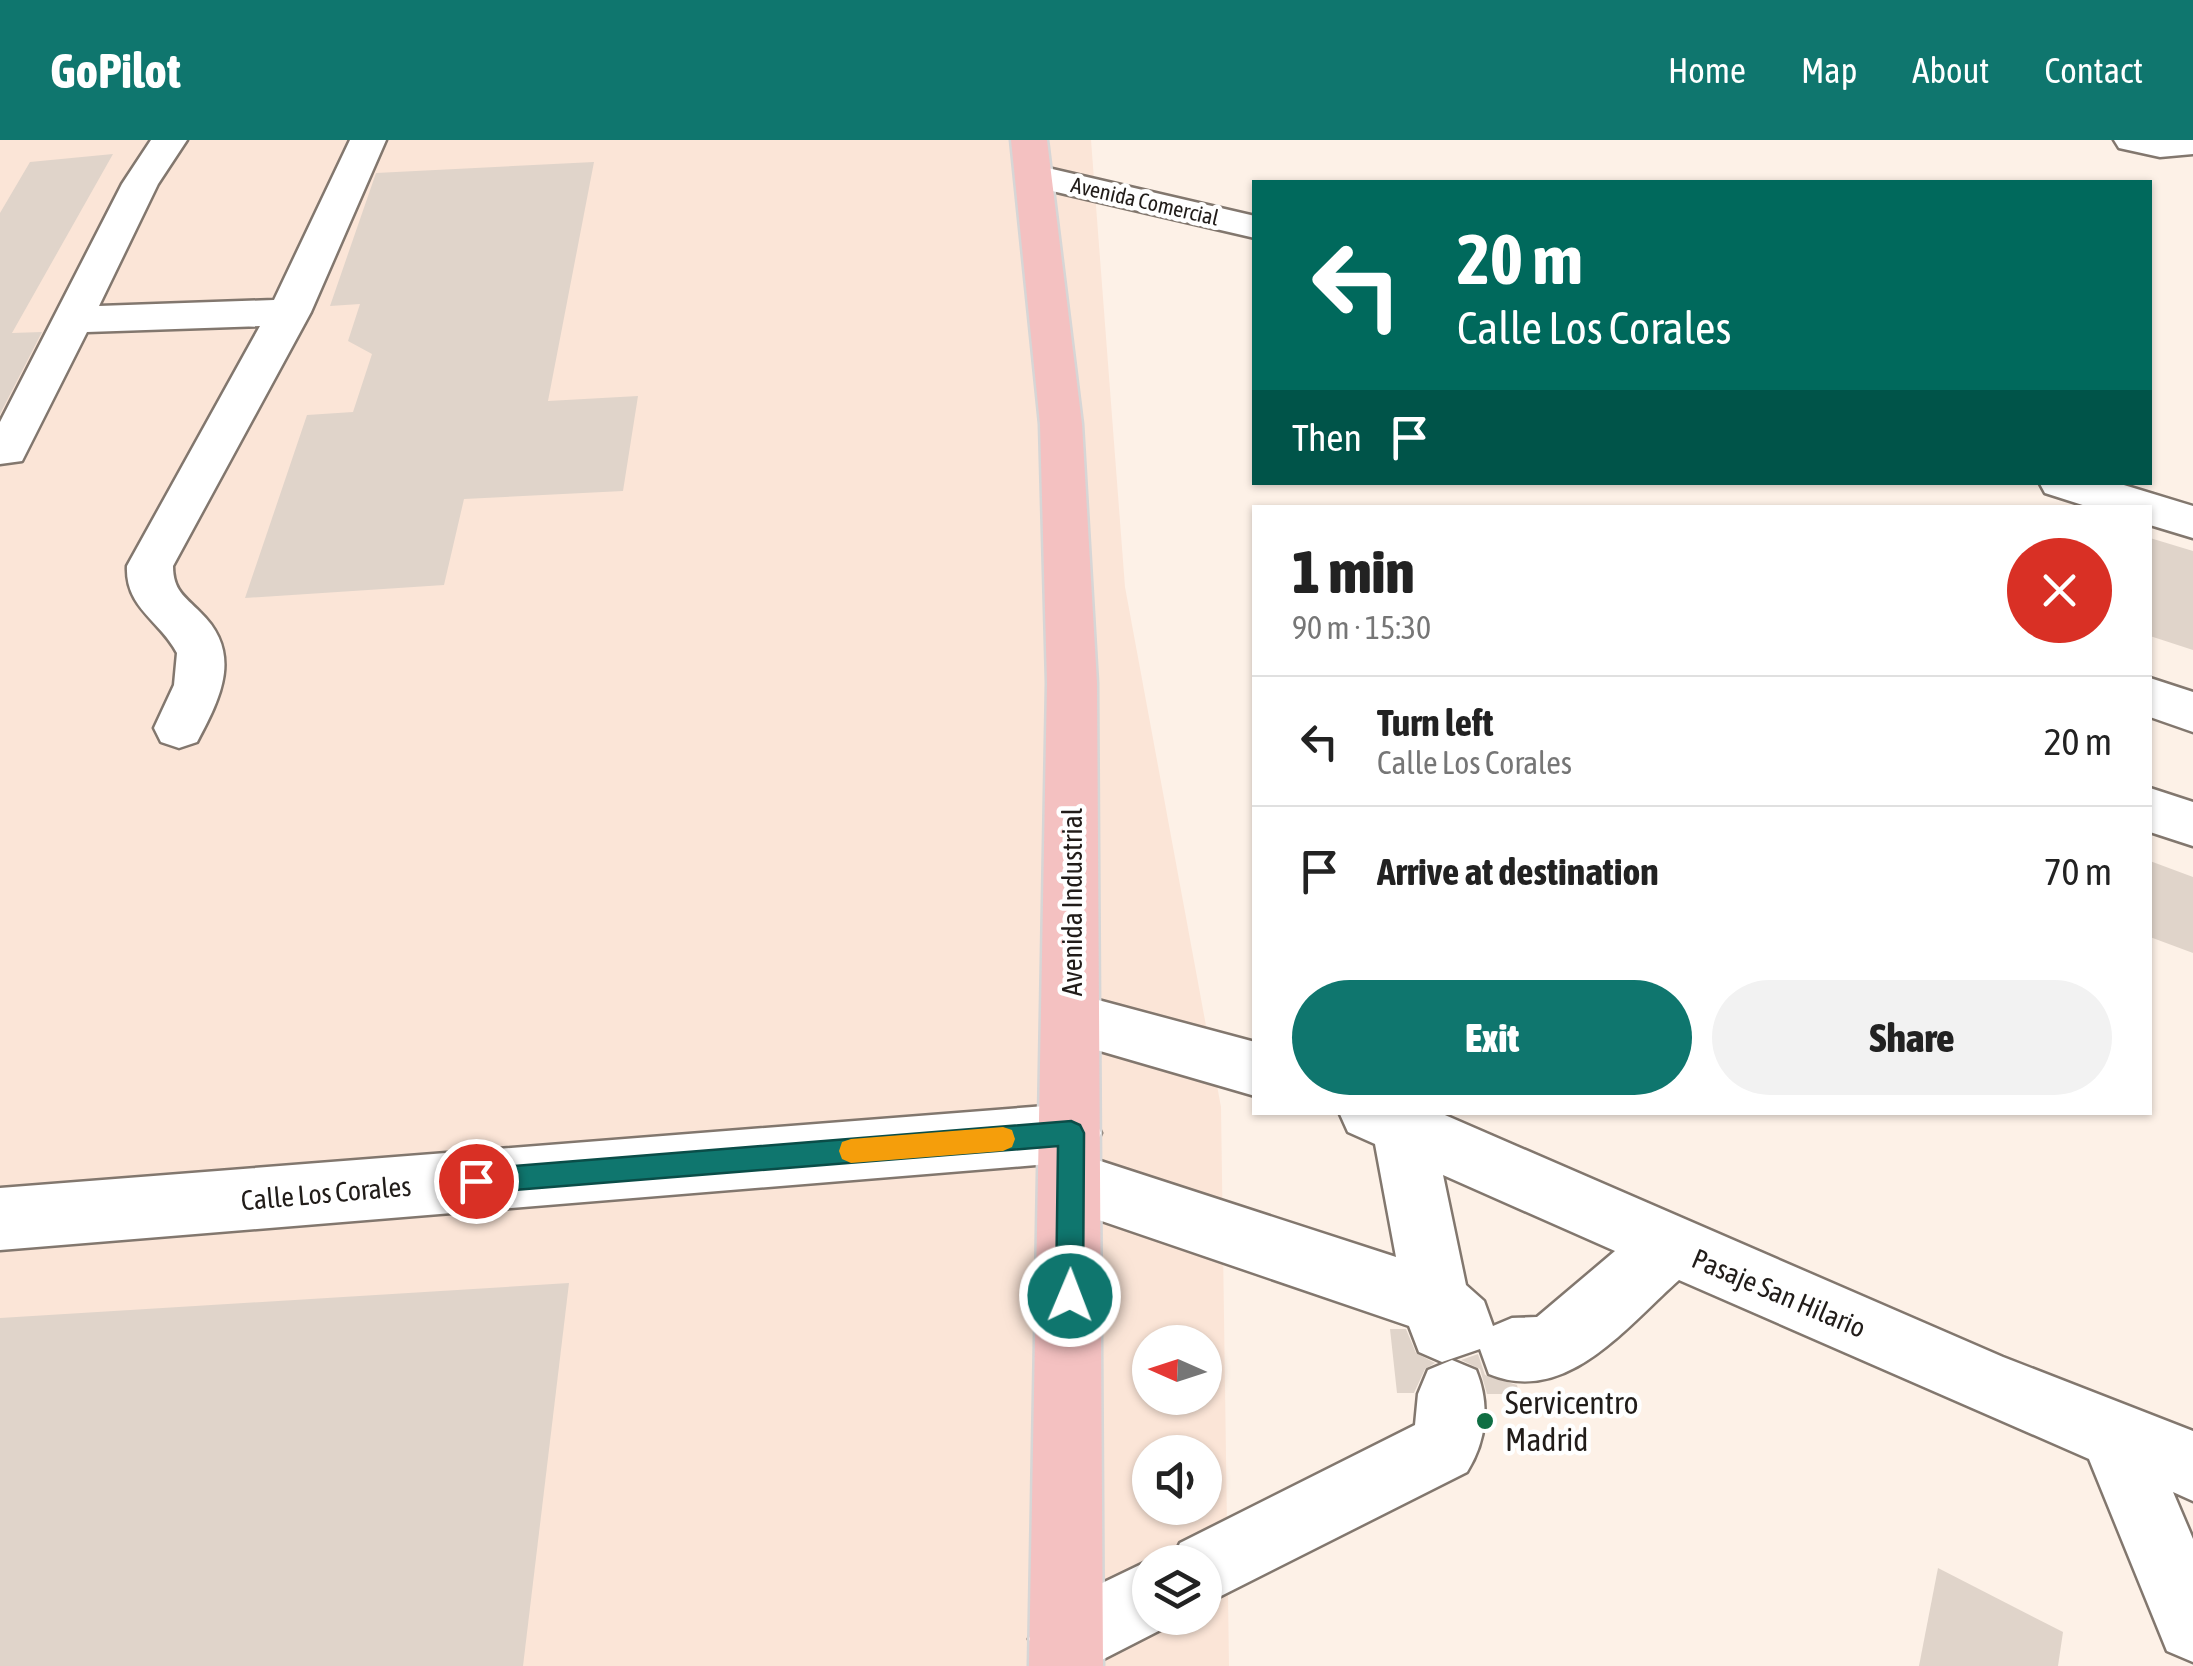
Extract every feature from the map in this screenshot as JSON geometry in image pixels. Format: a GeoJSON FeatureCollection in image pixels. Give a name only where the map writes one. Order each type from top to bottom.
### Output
{"type":"FeatureCollection","features":[{"type":"Feature","properties":{"kind":"main road","name":"Avenida Industrial"},"geometry":{"type":"LineString","coordinates":[[1032,158],[1063,464],[1072,683],[1066,1652]]}},
{"type":"Feature","properties":{"kind":"street"},"geometry":{"type":"LineString","coordinates":[[8,451],[140,184],[169,140]]}},
{"type":"Feature","properties":{"kind":"street"},"geometry":{"type":"LineString","coordinates":[[179,728],[202,670],[200,643],[151,592],[147,580],[150,566],[330,234],[368,140]]}},
{"type":"Feature","properties":{"kind":"street","name":"Avenida Comercial"},"geometry":{"type":"LineString","coordinates":[[1032,158],[1252,226]]}},
{"type":"Feature","properties":{"kind":"street"},"geometry":{"type":"LineString","coordinates":[[72,320],[290,312]]}},
{"type":"Feature","properties":{"kind":"street"},"geometry":{"type":"LineString","coordinates":[[2072,485],[2138,505]]}},
{"type":"Feature","properties":{"kind":"street"},"geometry":{"type":"LineString","coordinates":[[2152,509],[2193,522]]}},
{"type":"Feature","properties":{"kind":"street"},"geometry":{"type":"LineString","coordinates":[[2152,698],[2193,712]]}},
{"type":"Feature","properties":{"kind":"street"},"geometry":{"type":"LineString","coordinates":[[2152,811],[2193,824]]}},
{"type":"Feature","properties":{"kind":"street"},"geometry":{"type":"LineString","coordinates":[[1072,1019],[1252,1068]]}},
{"type":"Feature","properties":{"kind":"street"},"geometry":{"type":"LineString","coordinates":[[1222,1559],[1443,1448],[1462,1341],[1386,1121]]}},
{"type":"Feature","properties":{"kind":"street","name":"Pasaje San Hilario"},"geometry":{"type":"LineString","coordinates":[[1386,1121],[1670,1246],[2193,1466]]}},
{"type":"Feature","properties":{"kind":"street"},"geometry":{"type":"LineString","coordinates":[[1071,1158],[1462,1341],[1543,1350],[1557,1343],[1670,1246]]}},
{"type":"Feature","properties":{"kind":"street","name":"Calle Los Corales"},"geometry":{"type":"LineString","coordinates":[[0,1219],[1071,1158]]}},
{"type":"Feature","properties":{"kind":"street"},"geometry":{"type":"LineString","coordinates":[[2113,1434],[2193,1625]]}},
{"type":"Feature","properties":{"kind":"street"},"geometry":{"type":"LineString","coordinates":[[1066,1652],[1132,1608]]}},
{"type":"Feature","properties":{"kind":"shaded area"},"geometry":{"type":"Polygon","coordinates":[[[0,140],[1091,140],[1125,587],[1221,1107],[1229,1666],[0,1666],[0,140]]]}},
{"type":"Feature","properties":{"kind":"building"},"geometry":{"type":"Polygon","coordinates":[[[113,154],[12,333],[42,332],[0,414],[0,213],[30,162],[113,154]]]}},
{"type":"Feature","properties":{"kind":"building"},"geometry":{"type":"Polygon","coordinates":[[[594,162],[548,401],[638,396],[623,491],[464,499],[444,585],[245,598],[307,415],[353,412],[372,354],[348,341],[360,304],[330,306],[376,173],[594,162]]]}},
{"type":"Feature","properties":{"kind":"building"},"geometry":{"type":"Polygon","coordinates":[[[2152,539],[2193,551],[2193,650],[2152,637],[2152,539]]]}},
{"type":"Feature","properties":{"kind":"building"},"geometry":{"type":"Polygon","coordinates":[[[2152,862],[2193,877],[2193,953],[2152,938],[2152,862]]]}},
{"type":"Feature","properties":{"kind":"building"},"geometry":{"type":"Polygon","coordinates":[[[569,1283],[523,1666],[0,1666],[0,1318],[569,1283]]]}},
{"type":"Feature","properties":{"kind":"building"},"geometry":{"type":"Polygon","coordinates":[[[1390,1329],[1406,1329],[1416,1353],[1435,1363],[1425,1369],[1414,1393],[1397,1393],[1390,1329]]]}},
{"type":"Feature","properties":{"kind":"building"},"geometry":{"type":"Polygon","coordinates":[[[1478,1354],[1485,1375],[1517,1385],[1519,1394],[1487,1394],[1480,1369],[1461,1360],[1478,1354]]]}},
{"type":"Feature","properties":{"kind":"building"},"geometry":{"type":"Polygon","coordinates":[[[1938,1568],[2063,1632],[2058,1666],[1919,1666],[1938,1568]]]}},
{"type":"Feature","properties":{"kind":"slow traffic"},"geometry":{"type":"LineString","coordinates":[[851,1151],[1003,1139]]}},
{"type":"Feature","properties":{"kind":"place","name":"Servicentro Madrid"},"geometry":{"type":"Point","coordinates":[1485,1421]}},
{"type":"Feature","properties":{"kind":"route"},"geometry":{"type":"LineString","coordinates":[[476,1181],[1071,1133],[1070,1296]]}}]}
